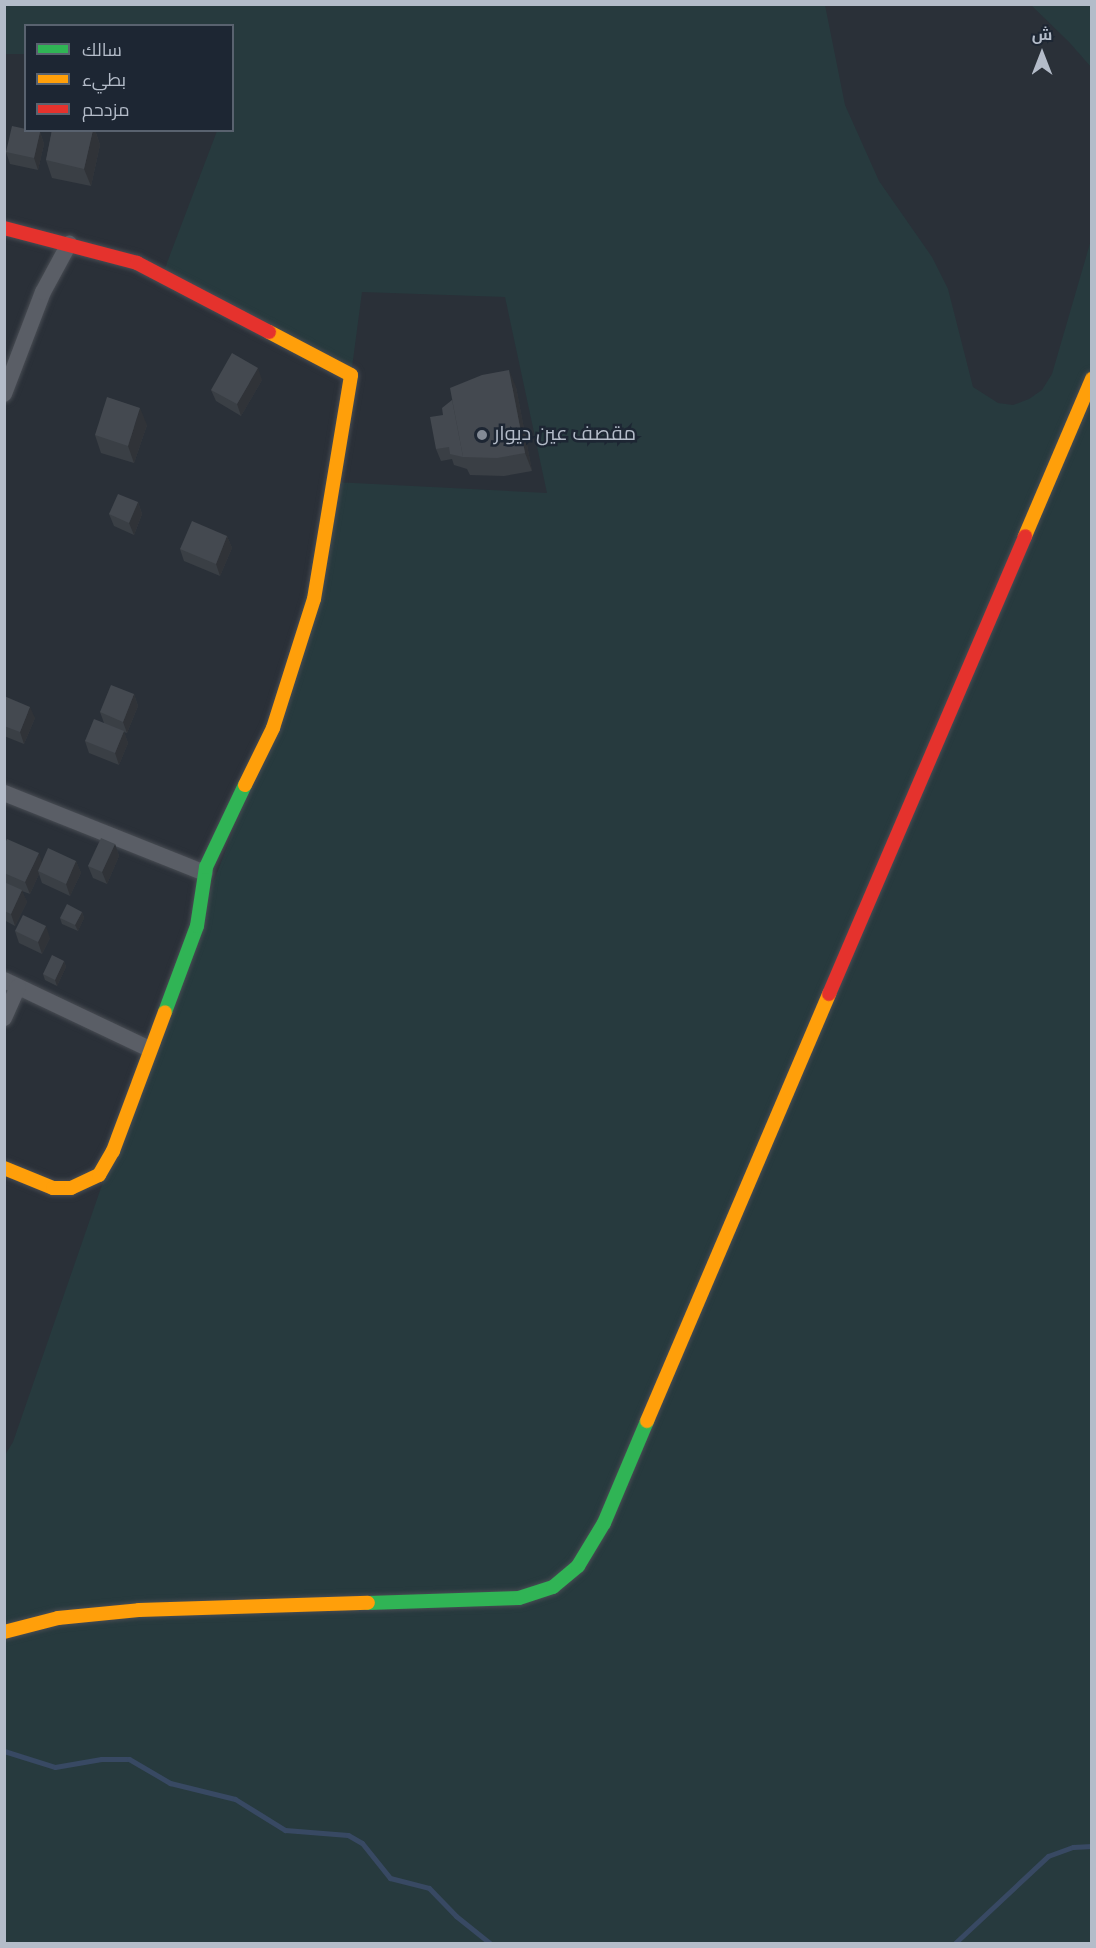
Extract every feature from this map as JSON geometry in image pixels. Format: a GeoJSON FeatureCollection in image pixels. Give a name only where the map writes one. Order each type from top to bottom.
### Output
{"type":"FeatureCollection","features":[{"type":"Feature","properties":{"kind":"street"},"geometry":{"type":"LineString","coordinates":[[4,228],[137,263],[351,375],[314,599],[279,713],[205,873],[197,926],[149,1049],[113,1152],[93,1179],[71,1188],[53,1188],[4,1168]]}},
{"type":"Feature","properties":{"kind":"street"},"geometry":{"type":"LineString","coordinates":[[4,394],[43,292],[69,244]]}},
{"type":"Feature","properties":{"kind":"street"},"geometry":{"type":"LineString","coordinates":[[4,1632],[58,1618],[139,1610],[519,1598],[553,1587],[578,1566],[604,1523],[1092,379]]}},
{"type":"Feature","properties":{"kind":"street"},"geometry":{"type":"LineString","coordinates":[[4,793],[205,873]]}},
{"type":"Feature","properties":{"kind":"street"},"geometry":{"type":"LineString","coordinates":[[4,1018],[11,984],[149,1049]]}},
{"type":"Feature","properties":{"kind":"green space"},"geometry":{"type":"Polygon","coordinates":[[[5,5],[825,5],[845,105],[879,181],[932,257],[948,289],[973,387],[998,403],[1013,405],[1029,399],[1042,390],[1052,374],[1091,240],[1091,1943],[5,1943],[5,1455],[13,1442],[149,1049],[273,728],[334,482],[547,493],[505,297],[362,292],[351,375],[162,276],[217,132],[234,132],[234,24],[24,24],[24,54],[5,54],[5,5]]]}},
{"type":"Feature","properties":{"kind":"green space"},"geometry":{"type":"Polygon","coordinates":[[[1031,5],[1091,5],[1091,67],[1069,42],[1031,5]]]}},
{"type":"Feature","properties":{"kind":"building"},"geometry":{"type":"Polygon","coordinates":[[[12,126],[24,129],[24,132],[40,132],[34,158],[6,152],[12,126]]]}},
{"type":"Feature","properties":{"kind":"building"},"geometry":{"type":"Polygon","coordinates":[[[52,132],[93,132],[84,169],[46,160],[52,132]]]}},
{"type":"Feature","properties":{"kind":"building"},"geometry":{"type":"Polygon","coordinates":[[[232,353],[258,368],[237,404],[211,390],[232,353]]]}},
{"type":"Feature","properties":{"kind":"building"},"geometry":{"type":"Polygon","coordinates":[[[509,370],[525,453],[497,458],[463,457],[450,388],[482,375],[509,370]]]}},
{"type":"Feature","properties":{"kind":"building"},"geometry":{"type":"Polygon","coordinates":[[[107,397],[140,408],[128,446],[95,435],[107,397]]]}},
{"type":"Feature","properties":{"kind":"building"},"geometry":{"type":"Polygon","coordinates":[[[452,400],[463,457],[450,454],[449,447],[436,449],[430,417],[443,415],[442,408],[452,400]]]}},
{"type":"Feature","properties":{"kind":"building"},"geometry":{"type":"Polygon","coordinates":[[[118,494],[138,502],[129,523],[109,514],[118,494]]]}},
{"type":"Feature","properties":{"kind":"building"},"geometry":{"type":"Polygon","coordinates":[[[192,521],[227,536],[216,564],[180,549],[192,521]]]}},
{"type":"Feature","properties":{"kind":"building"},"geometry":{"type":"Polygon","coordinates":[[[111,685],[134,694],[123,722],[100,712],[111,685]]]}},
{"type":"Feature","properties":{"kind":"building"},"geometry":{"type":"Polygon","coordinates":[[[4,696],[30,707],[20,732],[4,726],[4,696]]]}},
{"type":"Feature","properties":{"kind":"building"},"geometry":{"type":"Polygon","coordinates":[[[94,719],[124,731],[115,753],[85,741],[94,719]]]}},
{"type":"Feature","properties":{"kind":"building"},"geometry":{"type":"Polygon","coordinates":[[[101,838],[115,844],[102,872],[88,866],[101,838]]]}},
{"type":"Feature","properties":{"kind":"building"},"geometry":{"type":"Polygon","coordinates":[[[7,839],[39,853],[25,882],[4,873],[4,845],[7,839]]]}},
{"type":"Feature","properties":{"kind":"building"},"geometry":{"type":"Polygon","coordinates":[[[48,848],[76,861],[66,884],[38,871],[48,848]]]}},
{"type":"Feature","properties":{"kind":"building"},"geometry":{"type":"Polygon","coordinates":[[[4,882],[22,890],[11,914],[4,911],[4,882]]]}},
{"type":"Feature","properties":{"kind":"building"},"geometry":{"type":"Polygon","coordinates":[[[67,904],[82,912],[75,925],[60,918],[67,904]]]}},
{"type":"Feature","properties":{"kind":"building"},"geometry":{"type":"Polygon","coordinates":[[[23,915],[46,926],[38,942],[15,931],[23,915]]]}},
{"type":"Feature","properties":{"kind":"building"},"geometry":{"type":"Polygon","coordinates":[[[52,955],[64,961],[55,980],[43,974],[52,955]]]}},
{"type":"Feature","properties":{"kind":"waterway"},"geometry":{"type":"LineString","coordinates":[[4,1751],[55,1767],[101,1759],[129,1759],[170,1783],[235,1799],[285,1830],[348,1835],[362,1843],[390,1878],[429,1888],[456,1916],[491,1944]]}},
{"type":"Feature","properties":{"kind":"waterway"},"geometry":{"type":"LineString","coordinates":[[954,1944],[1048,1856],[1073,1847],[1092,1846]]}},
{"type":"Feature","properties":{"kind":"traffic: fast"},"geometry":{"type":"LineString","coordinates":[[165,1012],[197,926],[206,867],[245,785]]}},
{"type":"Feature","properties":{"kind":"traffic: fast"},"geometry":{"type":"LineString","coordinates":[[368,1603],[519,1598],[553,1587],[578,1566],[604,1523],[647,1421]]}},
{"type":"Feature","properties":{"kind":"traffic: slow"},"geometry":{"type":"LineString","coordinates":[[245,785],[273,728],[314,599],[351,375],[269,332]]}},
{"type":"Feature","properties":{"kind":"traffic: slow"},"geometry":{"type":"LineString","coordinates":[[1025,536],[1092,379]]}},
{"type":"Feature","properties":{"kind":"traffic: slow"},"geometry":{"type":"LineString","coordinates":[[647,1421],[829,994]]}},
{"type":"Feature","properties":{"kind":"traffic: slow"},"geometry":{"type":"LineString","coordinates":[[4,1168],[53,1188],[71,1188],[99,1175],[113,1151],[165,1012]]}},
{"type":"Feature","properties":{"kind":"traffic: slow"},"geometry":{"type":"LineString","coordinates":[[4,1632],[58,1618],[139,1610],[368,1603]]}},
{"type":"Feature","properties":{"kind":"traffic: jam"},"geometry":{"type":"LineString","coordinates":[[4,228],[137,263],[269,332]]}},
{"type":"Feature","properties":{"kind":"traffic: jam"},"geometry":{"type":"LineString","coordinates":[[829,994],[1025,536]]}},
{"type":"Feature","properties":{"kind":"place","name":"مقصف عين ديوار"},"geometry":{"type":"Point","coordinates":[482,435]}}]}
